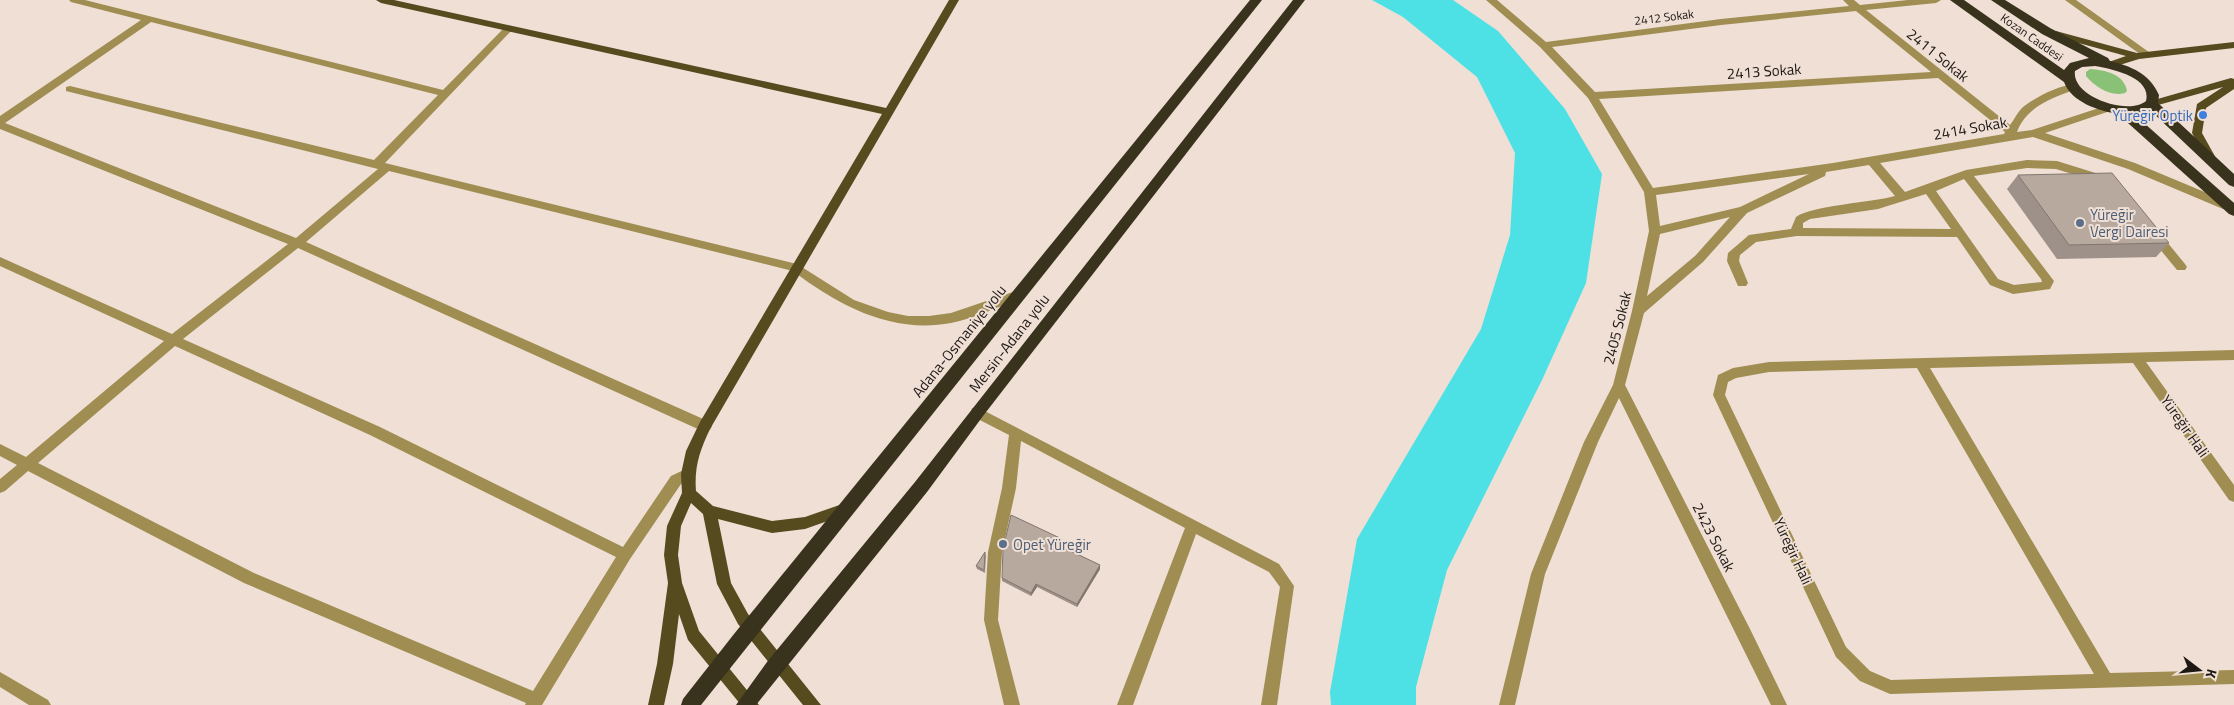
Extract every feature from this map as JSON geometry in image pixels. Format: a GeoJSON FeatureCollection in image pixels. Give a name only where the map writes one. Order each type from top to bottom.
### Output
{"type":"FeatureCollection","features":[{"type":"Feature","properties":{"kind":"highway","name":"Adana-Osmaniye yolu"},"geometry":{"type":"LineString","coordinates":[[690,705],[719,666],[850,508],[1019,294],[1256,0]]}},
{"type":"Feature","properties":{"kind":"highway","name":"Mersin-Adana yolu"},"geometry":{"type":"LineString","coordinates":[[748,704],[777,662],[936,469],[978,412],[1299,0]]}},
{"type":"Feature","properties":{"kind":"highway","name":"Kozan Caddesi"},"geometry":{"type":"LineString","coordinates":[[1956,0],[2070,83],[2094,103],[2109,108],[2135,111],[2151,104],[2153,97],[2151,90],[2145,82],[2046,31],[1997,0]]}},
{"type":"Feature","properties":{"kind":"highway"},"geometry":{"type":"LineString","coordinates":[[2070,83],[2068,71],[2074,66],[2083,62],[2110,64]]}},
{"type":"Feature","properties":{"kind":"highway"},"geometry":{"type":"LineString","coordinates":[[2151,104],[2234,182]]}},
{"type":"Feature","properties":{"kind":"highway"},"geometry":{"type":"LineString","coordinates":[[2123,110],[2231,209]]}},
{"type":"Feature","properties":{"kind":"main road"},"geometry":{"type":"LineString","coordinates":[[381,0],[888,112]]}},
{"type":"Feature","properties":{"kind":"main road"},"geometry":{"type":"LineString","coordinates":[[748,704],[693,634],[675,583],[671,555],[674,526],[689,493],[688,474],[693,451],[705,426],[954,0]]}},
{"type":"Feature","properties":{"kind":"main road"},"geometry":{"type":"LineString","coordinates":[[2046,31],[2094,46],[2143,56]]}},
{"type":"Feature","properties":{"kind":"main road"},"geometry":{"type":"LineString","coordinates":[[2110,64],[2143,56],[2234,45]]}},
{"type":"Feature","properties":{"kind":"main road"},"geometry":{"type":"LineString","coordinates":[[2151,104],[2234,82]]}},
{"type":"Feature","properties":{"kind":"main road"},"geometry":{"type":"LineString","coordinates":[[2213,163],[2198,133],[2201,106],[2234,82]]}},
{"type":"Feature","properties":{"kind":"main road"},"geometry":{"type":"LineString","coordinates":[[689,493],[708,511],[772,527],[805,523],[850,508]]}},
{"type":"Feature","properties":{"kind":"main road"},"geometry":{"type":"LineString","coordinates":[[708,511],[724,584],[743,619],[813,705]]}},
{"type":"Feature","properties":{"kind":"main road"},"geometry":{"type":"LineString","coordinates":[[656,705],[665,664],[675,583]]}},
{"type":"Feature","properties":{"kind":"street"},"geometry":{"type":"LineString","coordinates":[[74,0],[445,94]]}},
{"type":"Feature","properties":{"kind":"street"},"geometry":{"type":"LineString","coordinates":[[110,9],[123,0]]}},
{"type":"Feature","properties":{"kind":"street","name":"2405 Sokak"},"geometry":{"type":"LineString","coordinates":[[1491,0],[1544,45],[1592,96],[1650,192],[1655,231],[1620,385],[1591,442],[1538,574],[1507,705]]}},
{"type":"Feature","properties":{"kind":"street","name":"2411 Sokak"},"geometry":{"type":"LineString","coordinates":[[1848,0],[2010,134]]}},
{"type":"Feature","properties":{"kind":"street","name":"2412 Sokak"},"geometry":{"type":"LineString","coordinates":[[1544,45],[1721,22],[1936,0]]}},
{"type":"Feature","properties":{"kind":"street"},"geometry":{"type":"LineString","coordinates":[[2070,0],[2143,56]]}},
{"type":"Feature","properties":{"kind":"street"},"geometry":{"type":"LineString","coordinates":[[0,123],[149,19]]}},
{"type":"Feature","properties":{"kind":"street"},"geometry":{"type":"LineString","coordinates":[[0,487],[173,340],[296,243],[383,164],[445,94],[508,29]]}},
{"type":"Feature","properties":{"kind":"street","name":"2413 Sokak"},"geometry":{"type":"LineString","coordinates":[[1592,96],[1938,75]]}},
{"type":"Feature","properties":{"kind":"street"},"geometry":{"type":"LineString","coordinates":[[2010,134],[2025,111],[2044,97],[2070,83]]}},
{"type":"Feature","properties":{"kind":"street"},"geometry":{"type":"LineString","coordinates":[[70,89],[383,164],[797,268],[819,286],[858,309],[894,319],[951,318],[1019,294]]}},
{"type":"Feature","properties":{"kind":"street","name":"2414 Sokak"},"geometry":{"type":"LineString","coordinates":[[1650,192],[1833,167],[2010,134],[2033,133],[2109,108]]}},
{"type":"Feature","properties":{"kind":"street"},"geometry":{"type":"LineString","coordinates":[[0,123],[296,243],[705,426]]}},
{"type":"Feature","properties":{"kind":"street"},"geometry":{"type":"LineString","coordinates":[[2033,133],[2103,154],[2231,209]]}},
{"type":"Feature","properties":{"kind":"street"},"geometry":{"type":"LineString","coordinates":[[1871,160],[1903,197]]}},
{"type":"Feature","properties":{"kind":"street"},"geometry":{"type":"LineString","coordinates":[[1796,232],[1796,224],[1800,218],[1808,215],[1878,204],[1929,189],[1966,174],[2027,164],[2046,164],[2086,173],[2112,186]]}},
{"type":"Feature","properties":{"kind":"street","name":"2414 Sokak"},"geometry":{"type":"LineString","coordinates":[[1638,311],[1699,259],[1742,210],[1833,167]]}},
{"type":"Feature","properties":{"kind":"street"},"geometry":{"type":"LineString","coordinates":[[1929,189],[1994,282],[1999,286],[2013,290],[2043,287],[2047,284],[2046,277],[1966,174]]}},
{"type":"Feature","properties":{"kind":"street"},"geometry":{"type":"LineString","coordinates":[[1655,231],[1742,210]]}},
{"type":"Feature","properties":{"kind":"street"},"geometry":{"type":"LineString","coordinates":[[2147,225],[2181,267]]}},
{"type":"Feature","properties":{"kind":"street"},"geometry":{"type":"LineString","coordinates":[[1742,283],[1733,261],[1734,253],[1740,246],[1753,238],[1796,232],[1959,232]]}},
{"type":"Feature","properties":{"kind":"street"},"geometry":{"type":"LineString","coordinates":[[0,261],[375,431],[625,555]]}},
{"type":"Feature","properties":{"kind":"street","name":"Yüreğir Hali"},"geometry":{"type":"LineString","coordinates":[[2234,355],[2136,356],[1769,367],[1733,372],[1722,379],[1719,395],[1841,652],[1865,676],[1890,687],[2234,677]]}},
{"type":"Feature","properties":{"kind":"street","name":"Yüreğir Hali"},"geometry":{"type":"LineString","coordinates":[[2136,356],[2234,496]]}},
{"type":"Feature","properties":{"kind":"street"},"geometry":{"type":"LineString","coordinates":[[1921,363],[2106,681]]}},
{"type":"Feature","properties":{"kind":"street","name":"2423 Sokak"},"geometry":{"type":"LineString","coordinates":[[1620,385],[1745,634],[1778,705]]}},
{"type":"Feature","properties":{"kind":"street"},"geometry":{"type":"LineString","coordinates":[[978,412],[1274,568],[1287,586],[1269,705]]}},
{"type":"Feature","properties":{"kind":"street"},"geometry":{"type":"LineString","coordinates":[[1012,705],[1003,675],[991,620],[995,552],[1010,488],[1016,432]]}},
{"type":"Feature","properties":{"kind":"street"},"geometry":{"type":"LineString","coordinates":[[0,450],[249,578],[534,702],[625,555],[676,480],[688,474]]}},
{"type":"Feature","properties":{"kind":"street"},"geometry":{"type":"LineString","coordinates":[[1125,705],[1193,524]]}},
{"type":"Feature","properties":{"kind":"street"},"geometry":{"type":"LineString","coordinates":[[0,679],[43,705]]}},
{"type":"Feature","properties":{"kind":"green space"},"geometry":{"type":"Polygon","coordinates":[[[2090,69],[2102,70],[2113,74],[2122,81],[2127,91],[2114,94],[2099,87],[2086,76],[2086,72],[2090,69]]]}},
{"type":"Feature","properties":{"kind":"water"},"geometry":{"type":"Polygon","coordinates":[[[1372,0],[1453,0],[1498,31],[1565,109],[1602,174],[1586,283],[1542,380],[1447,570],[1416,687],[1416,705],[1331,705],[1330,692],[1357,539],[1481,329],[1510,235],[1515,153],[1477,77],[1403,17],[1372,0]]]}},
{"type":"Feature","properties":{"kind":"building","name":"Yüreğir Vergi Dairesi"},"geometry":{"type":"Polygon","coordinates":[[[2112,173],[2169,243],[2069,245],[2018,175],[2112,173]]]}},
{"type":"Feature","properties":{"kind":"building"},"geometry":{"type":"Polygon","coordinates":[[[1011,515],[1062,539],[1058,545],[1100,565],[1077,604],[1036,584],[1031,593],[1002,578],[1003,549],[1011,515]]]}},
{"type":"Feature","properties":{"kind":"building"},"geometry":{"type":"Polygon","coordinates":[[[985,552],[984,570],[976,566],[985,552]]]}},
{"type":"Feature","properties":{"kind":"place","name":"Yüreğir Optik"},"geometry":{"type":"Point","coordinates":[2203,115]}},
{"type":"Feature","properties":{"kind":"place","name":"Yüreğir Vergi Dairesi"},"geometry":{"type":"Point","coordinates":[2080,223]}},
{"type":"Feature","properties":{"kind":"place","name":"Opet Yüreğir"},"geometry":{"type":"Point","coordinates":[1003,544]}}]}
